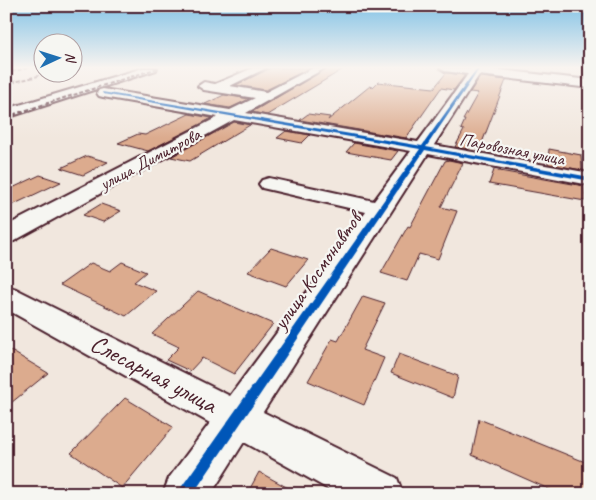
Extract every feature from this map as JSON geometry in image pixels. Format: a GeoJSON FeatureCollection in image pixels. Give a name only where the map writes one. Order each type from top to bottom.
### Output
{"type":"FeatureCollection","features":[{"type":"Feature","properties":{"kind":"street"},"geometry":{"type":"LineString","coordinates":[[6,114],[78,91]]}},
{"type":"Feature","properties":{"kind":"street"},"geometry":{"type":"LineString","coordinates":[[238,91],[268,96]]}},
{"type":"Feature","properties":{"kind":"street","name":"улица Димитрова"},"geometry":{"type":"LineString","coordinates":[[6,236],[277,91]]}},
{"type":"Feature","properties":{"kind":"street","name":"улица Космонавтов"},"geometry":{"type":"LineString","coordinates":[[185,494],[462,91]]}},
{"type":"Feature","properties":{"kind":"street","name":"Паровозная улица"},"geometry":{"type":"LineString","coordinates":[[103,93],[424,148],[590,179]]}},
{"type":"Feature","properties":{"kind":"street"},"geometry":{"type":"LineString","coordinates":[[269,184],[381,209]]}},
{"type":"Feature","properties":{"kind":"street","name":"Слесарная улица"},"geometry":{"type":"LineString","coordinates":[[6,296],[381,494]]}},
{"type":"Feature","properties":{"kind":"building"},"geometry":{"type":"Polygon","coordinates":[[[287,91],[306,91],[267,115],[252,112],[287,91]]]}},
{"type":"Feature","properties":{"kind":"building"},"geometry":{"type":"Polygon","coordinates":[[[363,91],[439,91],[406,138],[300,120],[308,114],[330,117],[328,120],[363,91]]]}},
{"type":"Feature","properties":{"kind":"building"},"geometry":{"type":"Polygon","coordinates":[[[502,91],[480,148],[470,146],[469,149],[455,147],[464,130],[461,129],[465,120],[463,120],[478,93],[470,92],[502,91]]]}},
{"type":"Feature","properties":{"kind":"building"},"geometry":{"type":"Polygon","coordinates":[[[224,95],[249,99],[230,108],[205,104],[224,95]]]}},
{"type":"Feature","properties":{"kind":"building"},"geometry":{"type":"Polygon","coordinates":[[[189,114],[212,118],[148,151],[118,143],[138,134],[145,135],[189,114]]]}},
{"type":"Feature","properties":{"kind":"building"},"geometry":{"type":"Polygon","coordinates":[[[234,122],[250,125],[190,161],[171,157],[234,122]]]}},
{"type":"Feature","properties":{"kind":"building"},"geometry":{"type":"Polygon","coordinates":[[[286,131],[310,135],[302,143],[277,138],[286,131]]]}},
{"type":"Feature","properties":{"kind":"building"},"geometry":{"type":"Polygon","coordinates":[[[354,143],[398,151],[391,160],[346,152],[354,143]]]}},
{"type":"Feature","properties":{"kind":"building"},"geometry":{"type":"Polygon","coordinates":[[[549,149],[581,155],[582,170],[548,164],[549,149]]]}},
{"type":"Feature","properties":{"kind":"building"},"geometry":{"type":"Polygon","coordinates":[[[87,156],[108,162],[83,175],[61,168],[87,156]]]}},
{"type":"Feature","properties":{"kind":"building"},"geometry":{"type":"Polygon","coordinates":[[[445,161],[463,163],[441,207],[457,211],[438,259],[419,254],[407,281],[381,273],[408,226],[410,227],[445,161]]]}},
{"type":"Feature","properties":{"kind":"building"},"geometry":{"type":"Polygon","coordinates":[[[494,170],[584,186],[585,201],[489,184],[494,170]]]}},
{"type":"Feature","properties":{"kind":"building"},"geometry":{"type":"Polygon","coordinates":[[[40,175],[61,182],[6,208],[6,191],[40,175]]]}},
{"type":"Feature","properties":{"kind":"building"},"geometry":{"type":"Polygon","coordinates":[[[101,204],[121,211],[103,222],[83,215],[101,204]]]}},
{"type":"Feature","properties":{"kind":"building"},"geometry":{"type":"Polygon","coordinates":[[[271,248],[308,260],[286,286],[248,272],[271,248]]]}},
{"type":"Feature","properties":{"kind":"building"},"geometry":{"type":"Polygon","coordinates":[[[122,262],[146,272],[134,282],[156,291],[126,316],[60,285],[91,263],[110,271],[122,262]]]}},
{"type":"Feature","properties":{"kind":"building"},"geometry":{"type":"Polygon","coordinates":[[[198,291],[273,324],[234,374],[202,358],[190,371],[166,360],[179,347],[152,334],[198,291]]]}},
{"type":"Feature","properties":{"kind":"building"},"geometry":{"type":"Polygon","coordinates":[[[363,296],[385,303],[362,350],[384,358],[364,405],[308,381],[332,339],[338,341],[363,296]]]}},
{"type":"Feature","properties":{"kind":"building"},"geometry":{"type":"Polygon","coordinates":[[[6,348],[48,373],[6,407],[6,348]]]}},
{"type":"Feature","properties":{"kind":"building"},"geometry":{"type":"Polygon","coordinates":[[[399,354],[458,376],[453,398],[391,373],[399,354]]]}},
{"type":"Feature","properties":{"kind":"building"},"geometry":{"type":"Polygon","coordinates":[[[125,398],[173,427],[122,488],[71,453],[125,398]]]}},
{"type":"Feature","properties":{"kind":"building"},"geometry":{"type":"Polygon","coordinates":[[[479,419],[590,464],[590,494],[560,494],[472,455],[479,419]]]}},
{"type":"Feature","properties":{"kind":"building"},"geometry":{"type":"Polygon","coordinates":[[[259,472],[299,494],[247,494],[259,472]]]}},
{"type":"Feature","properties":{"kind":"railway"},"geometry":{"type":"LineString","coordinates":[[45,104],[85,91]]}},
{"type":"Feature","properties":{"kind":"railway"},"geometry":{"type":"LineString","coordinates":[[6,117],[49,103]]}},
{"type":"Feature","properties":{"kind":"cycle path"},"geometry":{"type":"LineString","coordinates":[[185,494],[462,91]]}},
{"type":"Feature","properties":{"kind":"cycle path"},"geometry":{"type":"LineString","coordinates":[[103,93],[424,148],[590,179]]}}]}
